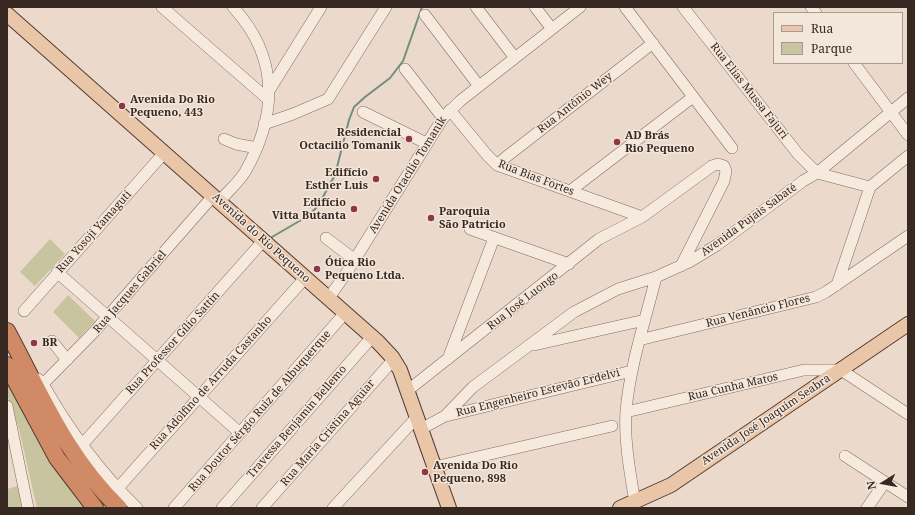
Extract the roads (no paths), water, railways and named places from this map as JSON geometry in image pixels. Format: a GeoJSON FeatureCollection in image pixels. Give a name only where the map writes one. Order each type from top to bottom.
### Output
{"type":"FeatureCollection","features":[{"type":"Feature","properties":{"kind":"highway"},"geometry":{"type":"LineString","coordinates":[[7,331],[53,421],[68,446],[103,493],[119,508]]}},
{"type":"Feature","properties":{"kind":"highway"},"geometry":{"type":"LineString","coordinates":[[7,366],[56,458],[95,508]]}},
{"type":"Feature","properties":{"kind":"main road","name":"Avenida do Rio Pequeno"},"geometry":{"type":"LineString","coordinates":[[7,14],[372,337],[394,359],[408,391],[449,508]]}},
{"type":"Feature","properties":{"kind":"main road","name":"Avenida José Joaquim Seabra"},"geometry":{"type":"LineString","coordinates":[[620,508],[670,485],[908,324]]}},
{"type":"Feature","properties":{"kind":"street"},"geometry":{"type":"LineString","coordinates":[[162,7],[270,94]]}},
{"type":"Feature","properties":{"kind":"street"},"geometry":{"type":"LineString","coordinates":[[270,94],[321,7]]}},
{"type":"Feature","properties":{"kind":"street"},"geometry":{"type":"LineString","coordinates":[[264,124],[293,114],[328,99],[386,7]]}},
{"type":"Feature","properties":{"kind":"street"},"geometry":{"type":"LineString","coordinates":[[476,7],[515,58]]}},
{"type":"Feature","properties":{"kind":"street"},"geometry":{"type":"LineString","coordinates":[[535,7],[552,29]]}},
{"type":"Feature","properties":{"kind":"street"},"geometry":{"type":"LineString","coordinates":[[625,7],[732,148]]}},
{"type":"Feature","properties":{"kind":"street","name":"Rua Elias Mussa Fajuri"},"geometry":{"type":"LineString","coordinates":[[683,7],[798,154],[817,173]]}},
{"type":"Feature","properties":{"kind":"street"},"geometry":{"type":"LineString","coordinates":[[238,9],[257,41],[267,71],[270,94]]}},
{"type":"Feature","properties":{"kind":"street","name":"Avenida Otacílio Tomanik"},"geometry":{"type":"LineString","coordinates":[[328,299],[355,260],[426,143],[447,114],[479,86],[552,29],[574,9]]}},
{"type":"Feature","properties":{"kind":"street"},"geometry":{"type":"LineString","coordinates":[[425,15],[479,86]]}},
{"type":"Feature","properties":{"kind":"street","name":"Rua Antônio Wey"},"geometry":{"type":"LineString","coordinates":[[497,165],[506,156],[653,43]]}},
{"type":"Feature","properties":{"kind":"street"},"geometry":{"type":"LineString","coordinates":[[855,64],[908,135]]}},
{"type":"Feature","properties":{"kind":"street","name":"Rua Bias Fortes"},"geometry":{"type":"LineString","coordinates":[[405,69],[497,165],[642,217]]}},
{"type":"Feature","properties":{"kind":"street","name":"Rua Jacques Gabriel"},"geometry":{"type":"LineString","coordinates":[[43,384],[68,360],[216,199],[244,173],[257,148],[270,94]]}},
{"type":"Feature","properties":{"kind":"street"},"geometry":{"type":"LineString","coordinates":[[570,191],[693,97]]}},
{"type":"Feature","properties":{"kind":"street","name":"Avenida Pujais Sabaté"},"geometry":{"type":"LineString","coordinates":[[332,508],[419,423],[445,416],[473,387],[574,312],[618,289],[656,277],[681,266],[716,245],[803,181],[817,173],[908,98]]}},
{"type":"Feature","properties":{"kind":"street"},"geometry":{"type":"LineString","coordinates":[[363,112],[426,143]]}},
{"type":"Feature","properties":{"kind":"street"},"geometry":{"type":"LineString","coordinates":[[224,138],[236,144],[257,148]]}},
{"type":"Feature","properties":{"kind":"street","name":"Rua Yosoji Yamaguti"},"geometry":{"type":"LineString","coordinates":[[24,311],[164,153]]}},
{"type":"Feature","properties":{"kind":"street"},"geometry":{"type":"LineString","coordinates":[[837,285],[870,187],[908,156]]}},
{"type":"Feature","properties":{"kind":"street","name":"Rua José Luongo"},"geometry":{"type":"LineString","coordinates":[[408,391],[599,239],[642,217],[712,166],[718,164],[724,166],[726,171],[724,182],[681,266]]}},
{"type":"Feature","properties":{"kind":"street"},"geometry":{"type":"LineString","coordinates":[[817,173],[870,187]]}},
{"type":"Feature","properties":{"kind":"street"},"geometry":{"type":"LineString","coordinates":[[470,229],[569,264]]}},
{"type":"Feature","properties":{"kind":"street","name":"Rua Venâncio Flores"},"geometry":{"type":"LineString","coordinates":[[639,340],[803,301],[826,292],[908,236]]}},
{"type":"Feature","properties":{"kind":"street"},"geometry":{"type":"LineString","coordinates":[[326,238],[355,260]]}},
{"type":"Feature","properties":{"kind":"street"},"geometry":{"type":"LineString","coordinates":[[448,359],[494,238]]}},
{"type":"Feature","properties":{"kind":"street","name":"Rua Professor Gílio Sattin"},"geometry":{"type":"LineString","coordinates":[[82,446],[263,241]]}},
{"type":"Feature","properties":{"kind":"street"},"geometry":{"type":"LineString","coordinates":[[58,272],[240,433]]}},
{"type":"Feature","properties":{"kind":"street"},"geometry":{"type":"LineString","coordinates":[[635,502],[629,455],[626,412],[632,371],[656,277]]}},
{"type":"Feature","properties":{"kind":"street","name":"Rua Adolfino de Arruda Castanho"},"geometry":{"type":"LineString","coordinates":[[118,488],[305,278]]}},
{"type":"Feature","properties":{"kind":"street","name":"Rua Doutor Sérgio Ruiz de Albuquerque"},"geometry":{"type":"LineString","coordinates":[[174,508],[345,313]]}},
{"type":"Feature","properties":{"kind":"street"},"geometry":{"type":"LineString","coordinates":[[530,346],[645,320]]}},
{"type":"Feature","properties":{"kind":"street","name":"Travessa Benjamin Bellemo"},"geometry":{"type":"LineString","coordinates":[[222,508],[372,337]]}},
{"type":"Feature","properties":{"kind":"street"},"geometry":{"type":"LineString","coordinates":[[52,341],[68,360]]}},
{"type":"Feature","properties":{"kind":"street","name":"Rua Maria Cristina Aguiar"},"geometry":{"type":"LineString","coordinates":[[262,508],[394,359]]}},
{"type":"Feature","properties":{"kind":"street"},"geometry":{"type":"LineString","coordinates":[[27,368],[43,384],[82,446],[137,508]]}},
{"type":"Feature","properties":{"kind":"street","name":"Rua Cunha Matos"},"geometry":{"type":"LineString","coordinates":[[626,412],[804,370],[841,370]]}},
{"type":"Feature","properties":{"kind":"street"},"geometry":{"type":"LineString","coordinates":[[841,370],[908,414]]}},
{"type":"Feature","properties":{"kind":"street","name":"Rua Engenheiro Estevão Erdelvi"},"geometry":{"type":"LineString","coordinates":[[445,416],[632,371]]}},
{"type":"Feature","properties":{"kind":"street"},"geometry":{"type":"LineString","coordinates":[[7,406],[28,508]]}},
{"type":"Feature","properties":{"kind":"street"},"geometry":{"type":"LineString","coordinates":[[434,467],[612,426]]}},
{"type":"Feature","properties":{"kind":"street"},"geometry":{"type":"LineString","coordinates":[[845,456],[908,497]]}},
{"type":"Feature","properties":{"kind":"street"},"geometry":{"type":"LineString","coordinates":[[867,508],[885,482]]}},
{"type":"Feature","properties":{"kind":"waterway"},"geometry":{"type":"LineString","coordinates":[[272,237],[308,216],[318,206],[335,175],[349,120],[354,107],[390,78],[403,61],[422,7]]}},
{"type":"Feature","properties":{"kind":"place","name":"Avenida Do Rio Pequeno, 443"},"geometry":{"type":"Point","coordinates":[122,106]}},
{"type":"Feature","properties":{"kind":"place","name":"Residencial Octacilio Tomanik"},"geometry":{"type":"Point","coordinates":[409,139]}},
{"type":"Feature","properties":{"kind":"place","name":"AD Brás Rio Pequeno"},"geometry":{"type":"Point","coordinates":[617,142]}},
{"type":"Feature","properties":{"kind":"place","name":"Edifício Esther Luis"},"geometry":{"type":"Point","coordinates":[376,179]}},
{"type":"Feature","properties":{"kind":"place","name":"Edifício Vitta Butanta"},"geometry":{"type":"Point","coordinates":[354,209]}},
{"type":"Feature","properties":{"kind":"place","name":"Paroquia São Patricio"},"geometry":{"type":"Point","coordinates":[431,218]}},
{"type":"Feature","properties":{"kind":"place","name":"Ótica Rio Pequeno Ltda."},"geometry":{"type":"Point","coordinates":[317,269]}},
{"type":"Feature","properties":{"kind":"place","name":"BR"},"geometry":{"type":"Point","coordinates":[34,343]}},
{"type":"Feature","properties":{"kind":"place","name":"Avenida Do Rio Pequeno, 898"},"geometry":{"type":"Point","coordinates":[425,472]}}]}
